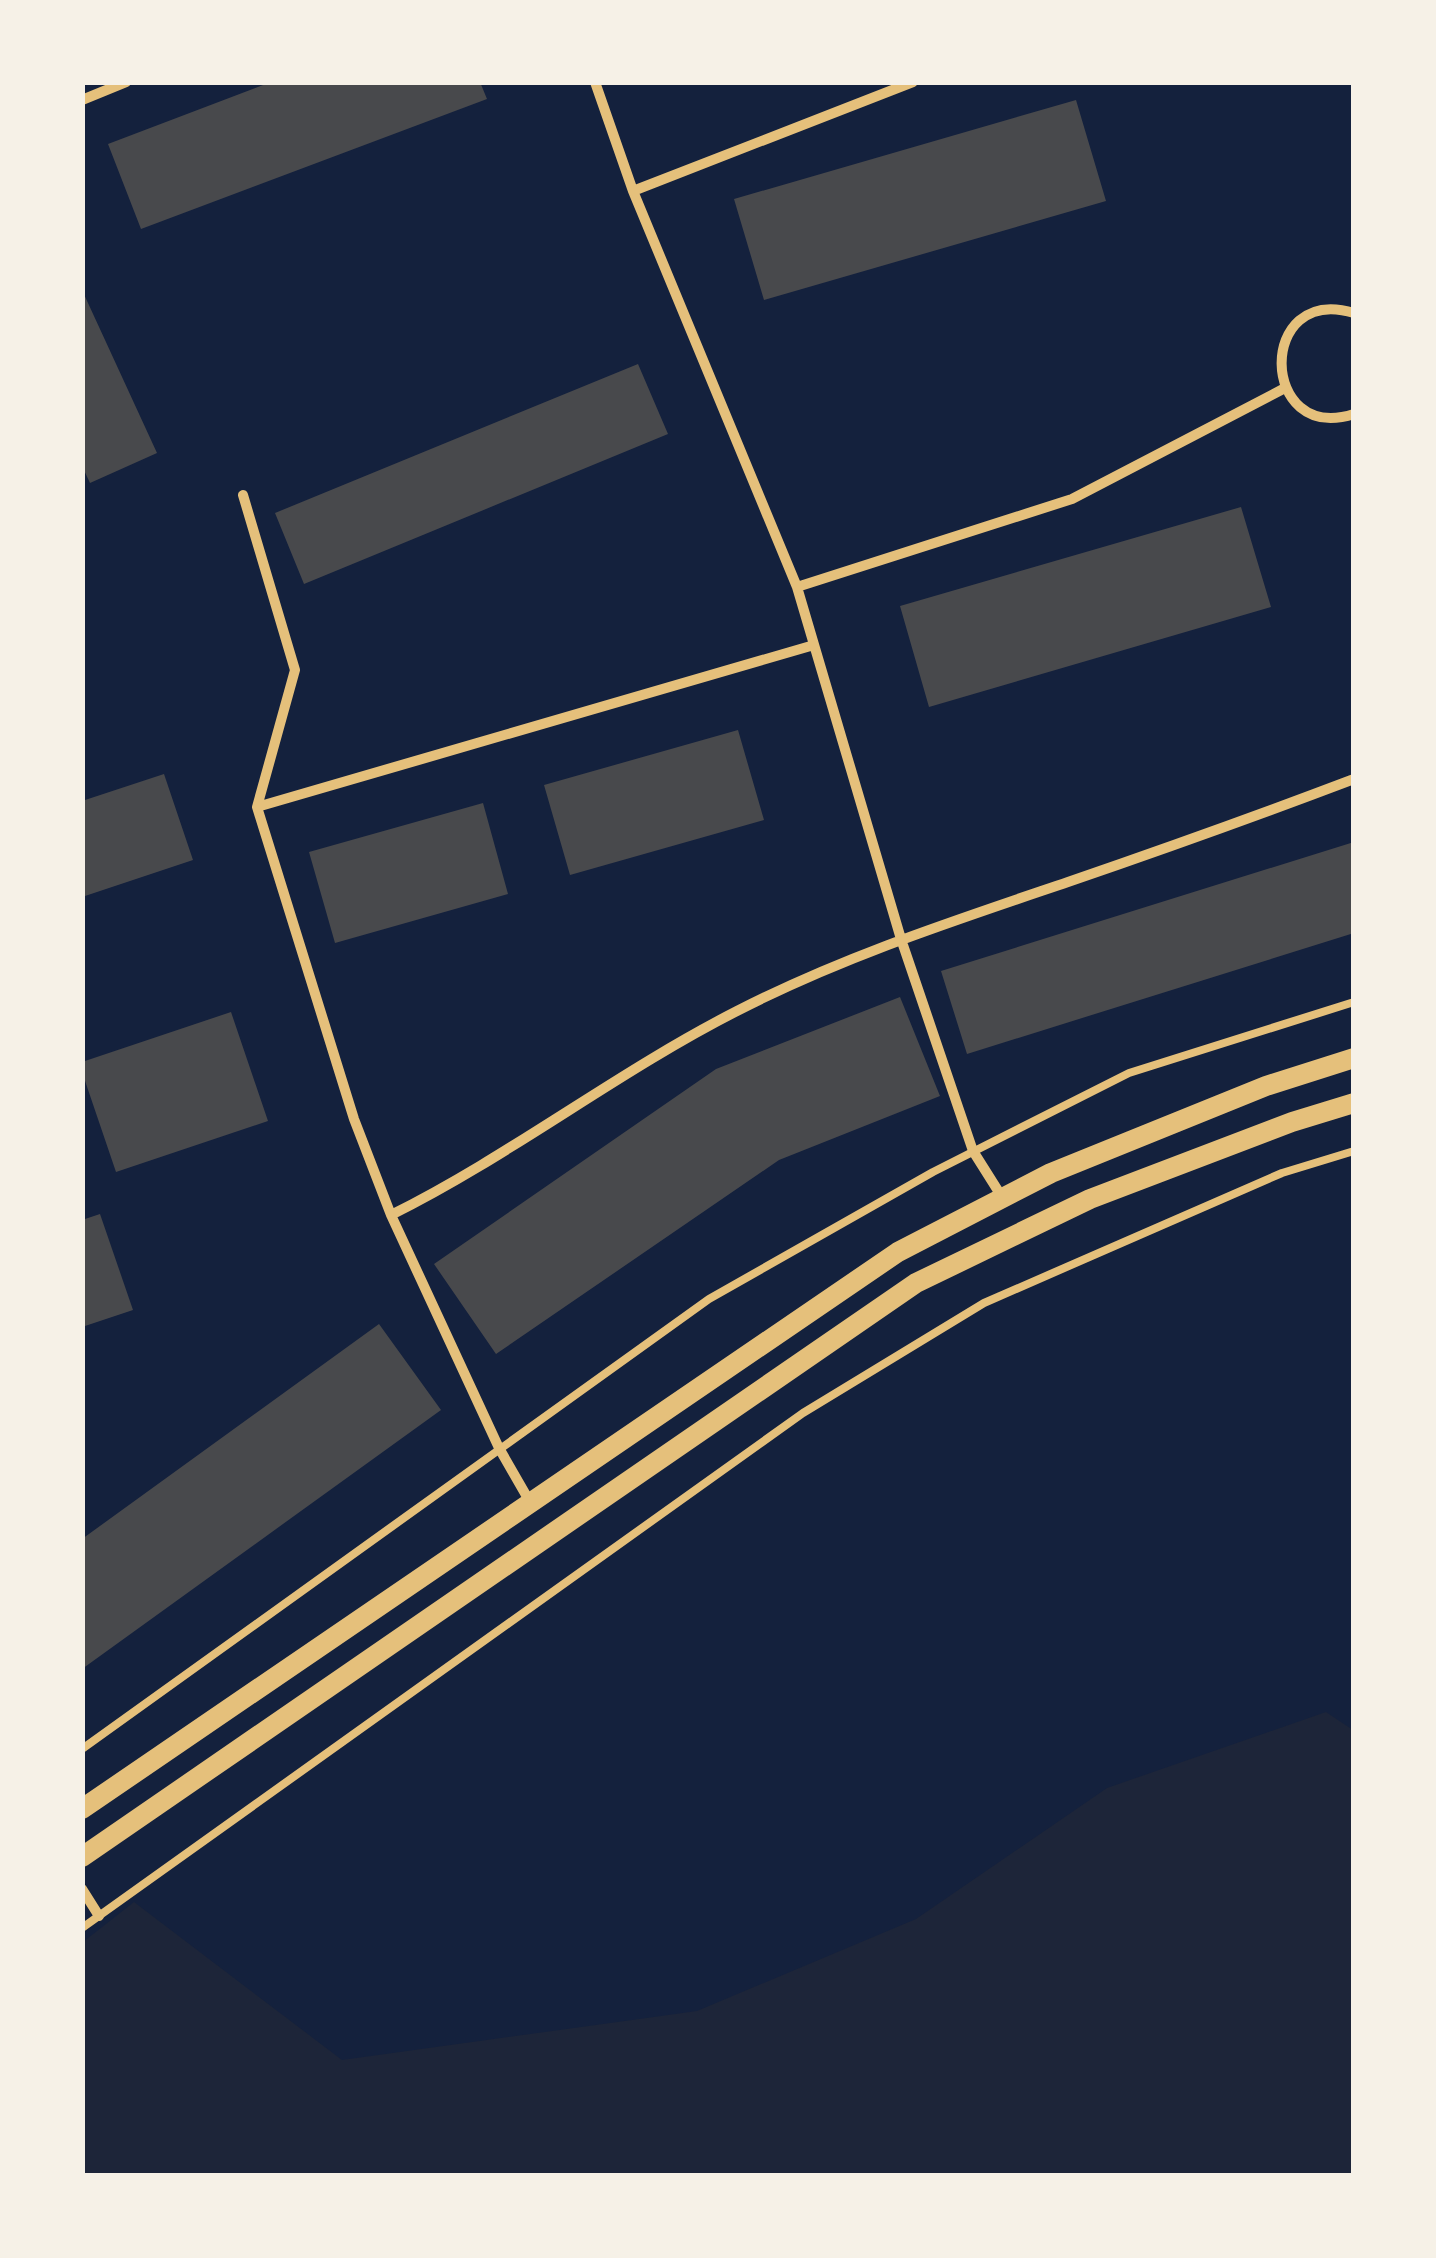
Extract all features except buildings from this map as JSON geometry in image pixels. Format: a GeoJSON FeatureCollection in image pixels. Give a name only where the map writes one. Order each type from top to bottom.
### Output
{"type":"FeatureCollection","features":[{"type":"Feature","properties":{"kind":"main road"},"geometry":{"type":"LineString","coordinates":[[82,1809],[898,1252],[1051,1173],[1266,1086],[1354,1058]]}},
{"type":"Feature","properties":{"kind":"main road"},"geometry":{"type":"LineString","coordinates":[[82,1857],[916,1284],[1090,1200],[1292,1122],[1354,1103]]}},
{"type":"Feature","properties":{"kind":"street"},"geometry":{"type":"LineString","coordinates":[[82,100],[126,82]]}},
{"type":"Feature","properties":{"kind":"street"},"geometry":{"type":"LineString","coordinates":[[595,82],[633,190],[797,588],[902,939],[973,1151],[1003,1198]]}},
{"type":"Feature","properties":{"kind":"street"},"geometry":{"type":"LineString","coordinates":[[633,190],[913,82]]}},
{"type":"Feature","properties":{"kind":"street"},"geometry":{"type":"LineString","coordinates":[[1354,312],[1326,309],[1310,314],[1285,338],[1280,354],[1280,372],[1295,402],[1326,417],[1354,414]]}},
{"type":"Feature","properties":{"kind":"street"},"geometry":{"type":"LineString","coordinates":[[797,588],[1072,499],[1285,388]]}},
{"type":"Feature","properties":{"kind":"street"},"geometry":{"type":"LineString","coordinates":[[244,496],[296,670],[257,807],[354,1119],[391,1215],[499,1448],[530,1503]]}},
{"type":"Feature","properties":{"kind":"street"},"geometry":{"type":"LineString","coordinates":[[257,807],[814,645]]}},
{"type":"Feature","properties":{"kind":"street"},"geometry":{"type":"LineString","coordinates":[[391,1215],[737,1011],[902,939],[1203,836],[1354,779]]}},
{"type":"Feature","properties":{"kind":"street"},"geometry":{"type":"LineString","coordinates":[[82,1889],[99,1916]]}},
{"type":"Feature","properties":{"kind":"lane"},"geometry":{"type":"LineString","coordinates":[[82,1749],[709,1299],[973,1151],[1129,1072],[1354,1002]]}},
{"type":"Feature","properties":{"kind":"lane"},"geometry":{"type":"LineString","coordinates":[[82,1928],[803,1414],[984,1303],[1282,1173],[1354,1152]]}},
{"type":"Feature","properties":{"kind":"shaded area"},"geometry":{"type":"Polygon","coordinates":[[[1326,1712],[1353,1730],[1353,2175],[83,2175],[83,1942],[134,1902],[342,2060],[697,2011],[916,1919],[1107,1788],[1326,1712]]]}}]}
